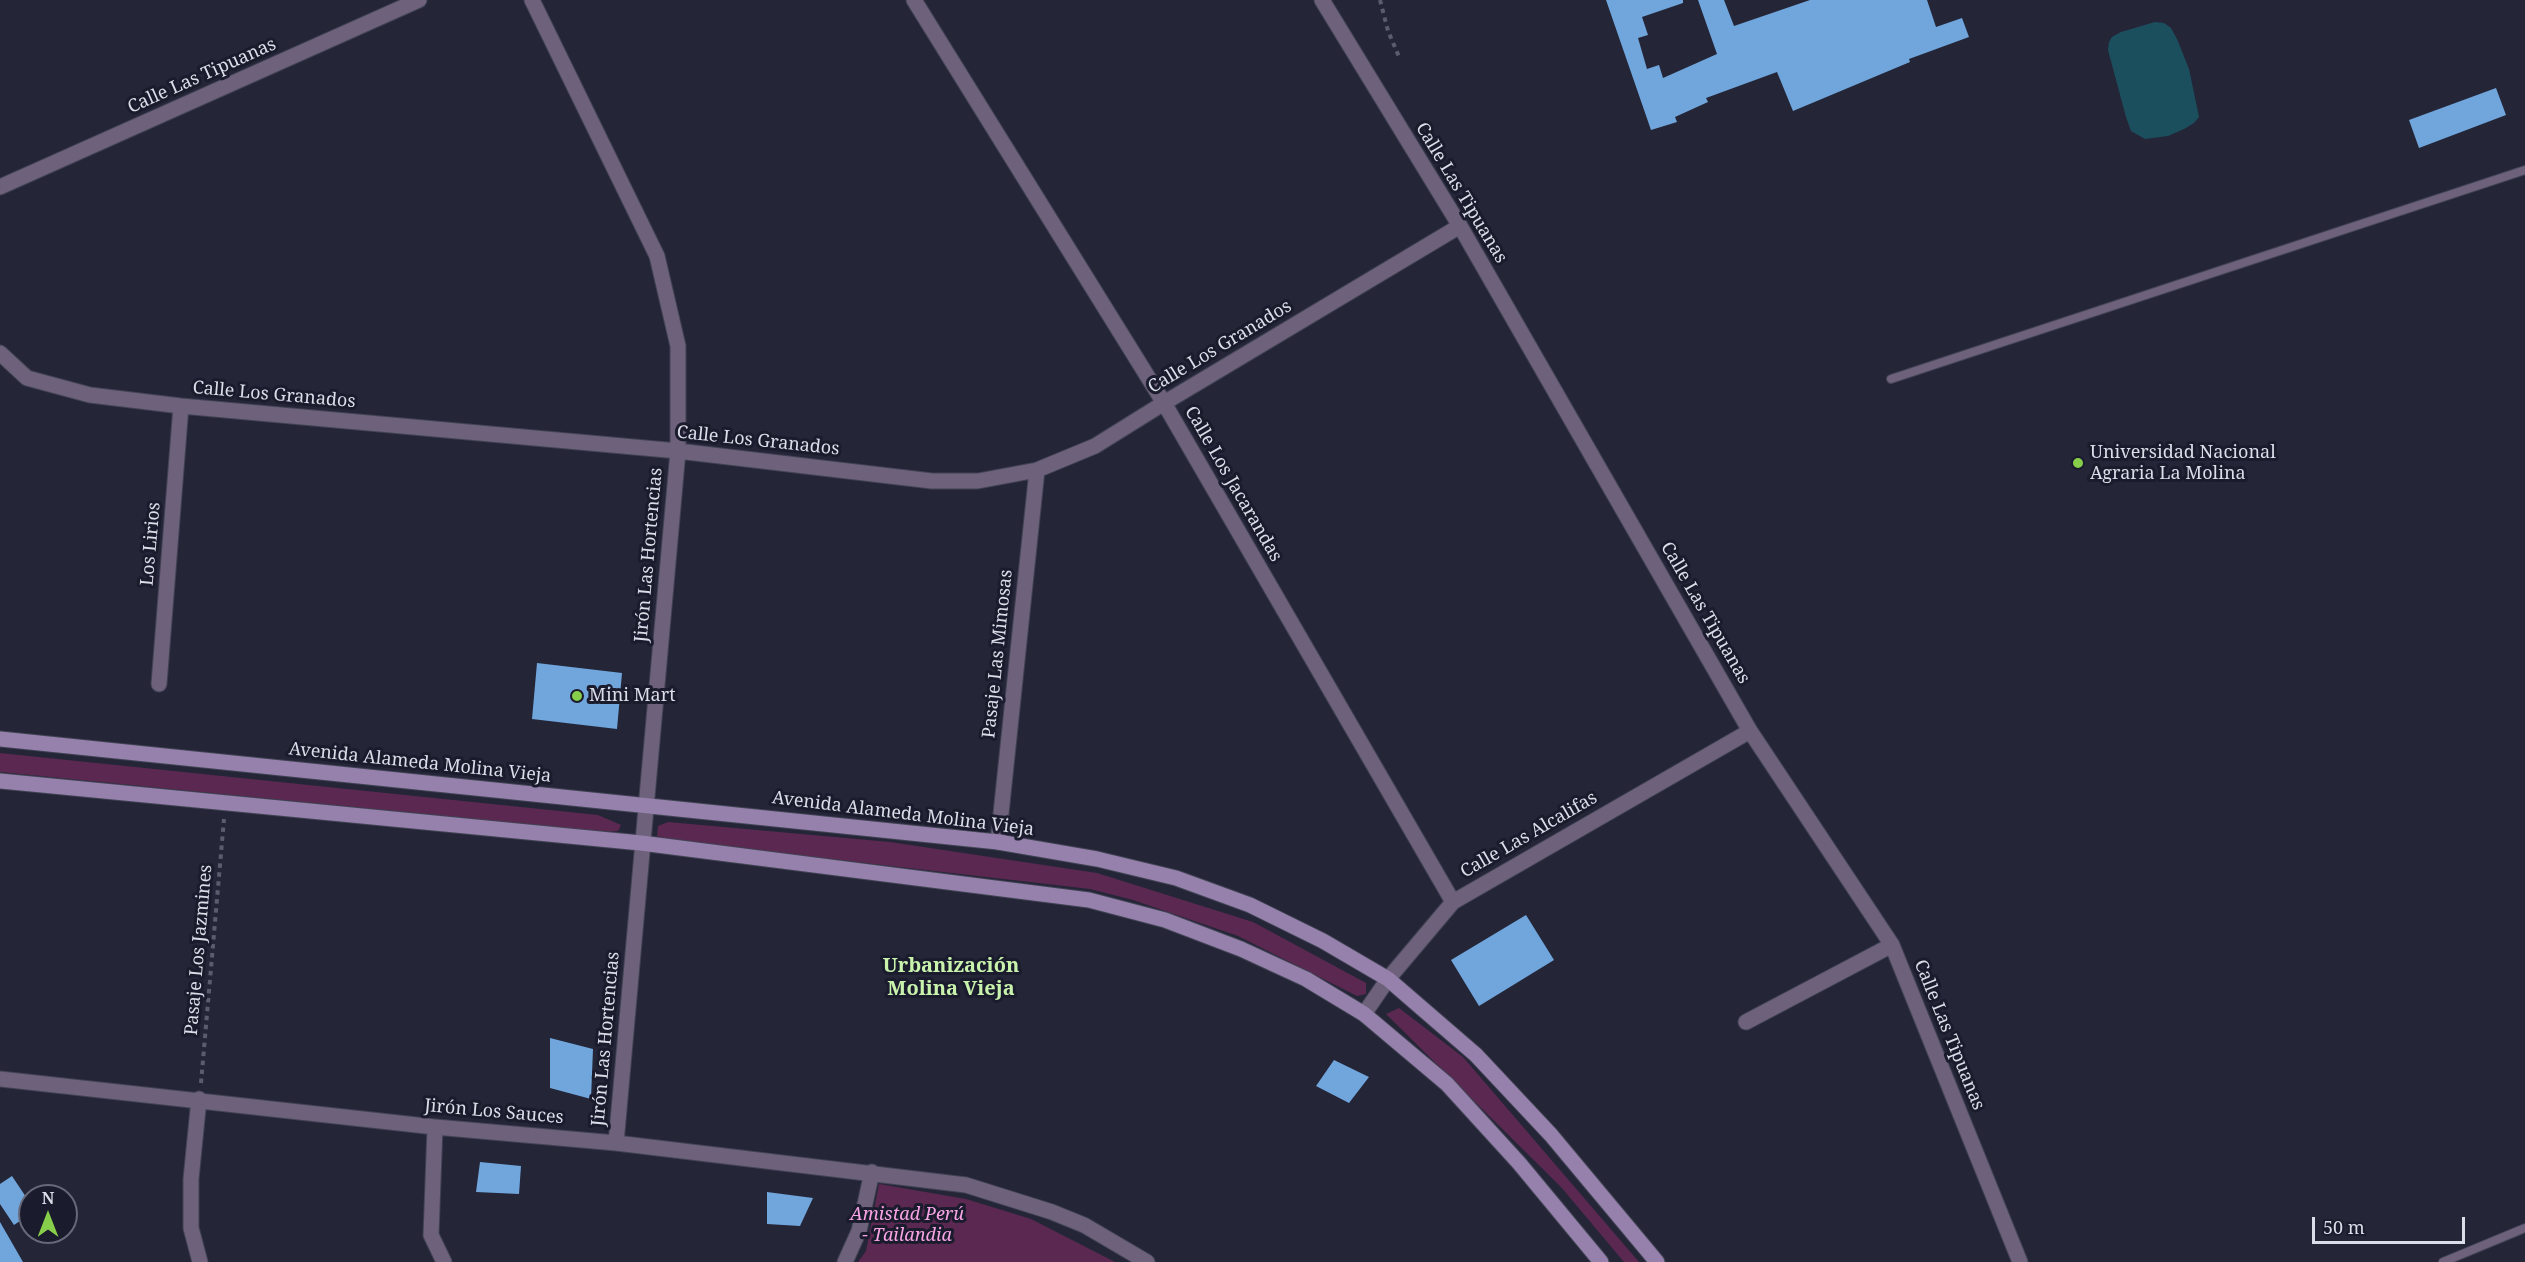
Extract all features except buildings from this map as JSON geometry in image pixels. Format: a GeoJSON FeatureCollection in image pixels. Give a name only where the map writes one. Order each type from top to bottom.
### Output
{"type":"FeatureCollection","features":[{"type":"Feature","properties":{"kind":"street","name":"Calle Las Tipuanas"},"geometry":{"type":"LineString","coordinates":[[0,187],[419,0]]}},
{"type":"Feature","properties":{"kind":"street","name":"Jirón Las Hortencias"},"geometry":{"type":"LineString","coordinates":[[532,0],[657,256],[678,346],[678,451],[616,1143]]}},
{"type":"Feature","properties":{"kind":"street","name":"Calle Los Jacarandas"},"geometry":{"type":"LineString","coordinates":[[914,0],[1164,403],[1453,902]]}},
{"type":"Feature","properties":{"kind":"street","name":"Calle Las Tipuanas"},"geometry":{"type":"LineString","coordinates":[[1322,0],[1460,226],[1750,731],[1892,945],[2020,1262]]}},
{"type":"Feature","properties":{"kind":"street","name":"Calle Los Granados"},"geometry":{"type":"LineString","coordinates":[[0,353],[27,378],[90,395],[181,406],[678,451],[932,481],[978,481],[1037,470],[1095,446],[1460,226]]}},
{"type":"Feature","properties":{"kind":"street","name":"Los Lirios"},"geometry":{"type":"LineString","coordinates":[[159,684],[181,406]]}},
{"type":"Feature","properties":{"kind":"street","name":"Pasaje Las Mimosas"},"geometry":{"type":"LineString","coordinates":[[998,842],[1037,470]]}},
{"type":"Feature","properties":{"kind":"street","name":"Calle Las Alcalifas"},"geometry":{"type":"LineString","coordinates":[[1364,1014],[1388,979],[1453,902],[1750,731]]}},
{"type":"Feature","properties":{"kind":"street","name":"Avenida Alameda Molina Vieja"},"geometry":{"type":"LineString","coordinates":[[0,739],[998,842],[1097,859],[1176,878],[1250,905],[1323,941],[1388,979],[1483,1063],[1551,1135],[1658,1262]]}},
{"type":"Feature","properties":{"kind":"street"},"geometry":{"type":"LineString","coordinates":[[0,781],[642,843],[1089,900],[1165,920],[1241,949],[1306,979],[1364,1014],[1447,1084],[1519,1163],[1601,1262]]}},
{"type":"Feature","properties":{"kind":"street"},"geometry":{"type":"LineString","coordinates":[[1746,1022],[1892,945]]}},
{"type":"Feature","properties":{"kind":"street","name":"Jirón Los Sauces"},"geometry":{"type":"LineString","coordinates":[[0,1079],[199,1099],[435,1127],[616,1143],[966,1185],[1052,1212],[1084,1225],[1147,1262]]}},
{"type":"Feature","properties":{"kind":"street"},"geometry":{"type":"LineString","coordinates":[[199,1099],[191,1179],[191,1228],[200,1262]]}},
{"type":"Feature","properties":{"kind":"street"},"geometry":{"type":"LineString","coordinates":[[435,1127],[431,1235],[444,1262]]}},
{"type":"Feature","properties":{"kind":"street"},"geometry":{"type":"LineString","coordinates":[[845,1262],[859,1231],[872,1172]]}},
{"type":"Feature","properties":{"kind":"lane"},"geometry":{"type":"LineString","coordinates":[[1891,379],[2525,171]]}},
{"type":"Feature","properties":{"kind":"lane"},"geometry":{"type":"LineString","coordinates":[[2443,1262],[2525,1228]]}},
{"type":"Feature","properties":{"kind":"path"},"geometry":{"type":"LineString","coordinates":[[1380,0],[1388,31],[1400,59]]}},
{"type":"Feature","properties":{"kind":"path","name":"Pasaje Los Jazmines"},"geometry":{"type":"LineString","coordinates":[[199,1099],[226,803]]}},
{"type":"Feature","properties":{"kind":"green space"},"geometry":{"type":"Polygon","coordinates":[[[0,753],[598,815],[621,825],[618,831],[605,832],[0,772],[0,753]]]}},
{"type":"Feature","properties":{"kind":"green space"},"geometry":{"type":"Polygon","coordinates":[[[668,822],[890,842],[1097,873],[1253,922],[1366,983],[1366,994],[1357,996],[1238,936],[1133,900],[1090,889],[675,841],[657,836],[658,826],[668,822]]]}},
{"type":"Feature","properties":{"kind":"green space"},"geometry":{"type":"Polygon","coordinates":[[[1399,1008],[1463,1057],[1639,1262],[1624,1262],[1561,1187],[1386,1014],[1399,1008]]]}},
{"type":"Feature","properties":{"kind":"green space","name":"Amistad Perú - Tailandia"},"geometry":{"type":"Polygon","coordinates":[[[879,1184],[966,1199],[1031,1219],[1115,1262],[858,1262],[866,1251],[879,1184]]]}},
{"type":"Feature","properties":{"kind":"water"},"geometry":{"type":"Polygon","coordinates":[[[2155,22],[2164,23],[2171,28],[2177,39],[2189,69],[2199,117],[2194,123],[2168,136],[2145,139],[2131,131],[2108,50],[2112,37],[2155,22]]]}},
{"type":"Feature","properties":{"kind":"place","name":"Universidad Nacional Agraria La Molina"},"geometry":{"type":"Point","coordinates":[2078,463]}},
{"type":"Feature","properties":{"kind":"place","name":"Mini Mart"},"geometry":{"type":"Point","coordinates":[577,696]}},
{"type":"Feature","properties":{"kind":"district","name":"Urbanización Molina Vieja"},"geometry":{"type":"Point","coordinates":[951,978]}}]}
